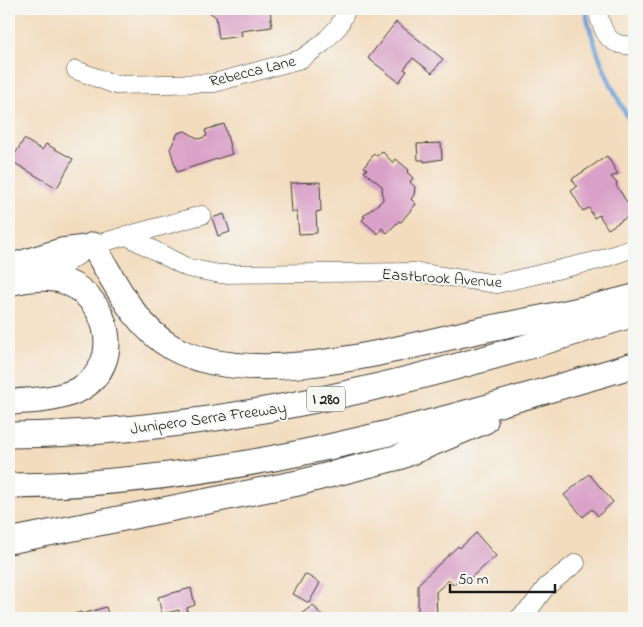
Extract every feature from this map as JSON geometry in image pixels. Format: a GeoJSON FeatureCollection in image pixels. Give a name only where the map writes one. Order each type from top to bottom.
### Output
{"type":"FeatureCollection","features":[{"type":"Feature","properties":{"kind":"highway"},"geometry":{"type":"LineString","coordinates":[[92,245],[144,326],[173,348],[190,356],[227,365],[286,365],[366,355],[634,297]]}},
{"type":"Feature","properties":{"kind":"highway"},"geometry":{"type":"LineString","coordinates":[[9,402],[48,399],[66,395],[81,388],[94,377],[102,364],[106,351],[106,323],[91,278],[92,245]]}},
{"type":"Feature","properties":{"kind":"highway"},"geometry":{"type":"LineString","coordinates":[[9,282],[42,279],[64,281],[87,294],[98,307],[106,323]]}},
{"type":"Feature","properties":{"kind":"highway","name":"Junipero Serra Freeway"},"geometry":{"type":"LineString","coordinates":[[9,435],[112,431],[200,421],[359,392],[438,373],[634,314]]}},
{"type":"Feature","properties":{"kind":"highway"},"geometry":{"type":"LineString","coordinates":[[9,486],[127,479],[206,470],[293,456],[399,432],[634,364]]}},
{"type":"Feature","properties":{"kind":"highway"},"geometry":{"type":"LineString","coordinates":[[9,541],[249,495],[399,457],[460,433],[558,387]]}},
{"type":"Feature","properties":{"kind":"main road"},"geometry":{"type":"LineString","coordinates":[[9,265],[61,249],[92,245]]}},
{"type":"Feature","properties":{"kind":"street","name":"Rebecca Lane"},"geometry":{"type":"LineString","coordinates":[[76,70],[116,85],[214,83],[301,58],[322,44],[339,26],[347,9]]}},
{"type":"Feature","properties":{"kind":"street"},"geometry":{"type":"LineString","coordinates":[[598,9],[606,36],[614,43],[625,46],[634,45]]}},
{"type":"Feature","properties":{"kind":"street"},"geometry":{"type":"LineString","coordinates":[[9,282],[66,264],[92,245],[202,215]]}},
{"type":"Feature","properties":{"kind":"street","name":"Eastbrook Avenue"},"geometry":{"type":"LineString","coordinates":[[125,235],[188,268],[220,274],[415,272],[497,284],[599,260],[634,248]]}},
{"type":"Feature","properties":{"kind":"street"},"geometry":{"type":"LineString","coordinates":[[519,618],[532,606],[546,587],[576,563]]}},
{"type":"Feature","properties":{"kind":"building"},"geometry":{"type":"Polygon","coordinates":[[[205,9],[270,9],[272,27],[241,31],[242,36],[219,39],[216,17],[205,9]]]}},
{"type":"Feature","properties":{"kind":"building"},"geometry":{"type":"Polygon","coordinates":[[[396,22],[443,59],[432,73],[413,58],[404,69],[407,71],[399,82],[368,58],[396,22]]]}},
{"type":"Feature","properties":{"kind":"building"},"geometry":{"type":"Polygon","coordinates":[[[224,124],[232,154],[177,172],[170,149],[178,133],[185,131],[199,139],[207,136],[205,130],[224,124]]]}},
{"type":"Feature","properties":{"kind":"building"},"geometry":{"type":"Polygon","coordinates":[[[24,139],[42,150],[46,144],[73,159],[57,188],[11,161],[24,139]]]}},
{"type":"Feature","properties":{"kind":"building"},"geometry":{"type":"Polygon","coordinates":[[[441,143],[442,159],[424,162],[424,160],[418,160],[417,144],[441,143]]]}},
{"type":"Feature","properties":{"kind":"building"},"geometry":{"type":"Polygon","coordinates":[[[382,151],[393,163],[396,159],[409,170],[407,172],[413,178],[410,182],[415,187],[414,195],[411,199],[416,204],[401,222],[399,221],[387,233],[382,228],[378,234],[362,220],[365,217],[363,216],[383,200],[382,186],[364,172],[367,169],[364,167],[374,154],[377,156],[382,151]]]}},
{"type":"Feature","properties":{"kind":"building"},"geometry":{"type":"Polygon","coordinates":[[[607,156],[618,174],[611,177],[617,183],[616,185],[634,213],[608,229],[599,215],[594,218],[589,208],[583,211],[571,191],[577,187],[572,179],[607,156]]]}},
{"type":"Feature","properties":{"kind":"building"},"geometry":{"type":"Polygon","coordinates":[[[320,182],[321,211],[316,212],[317,233],[299,234],[297,212],[292,212],[290,183],[320,182]]]}},
{"type":"Feature","properties":{"kind":"building"},"geometry":{"type":"Polygon","coordinates":[[[224,214],[230,232],[218,236],[212,218],[224,214]]]}},
{"type":"Feature","properties":{"kind":"building"},"geometry":{"type":"Polygon","coordinates":[[[589,474],[613,502],[598,516],[592,509],[583,517],[564,495],[589,474]]]}},
{"type":"Feature","properties":{"kind":"building"},"geometry":{"type":"Polygon","coordinates":[[[476,533],[496,556],[467,581],[462,576],[453,585],[449,580],[436,592],[437,618],[418,618],[418,584],[458,546],[460,548],[476,533]]]}},
{"type":"Feature","properties":{"kind":"building"},"geometry":{"type":"Polygon","coordinates":[[[305,574],[320,583],[309,603],[293,594],[305,574]]]}},
{"type":"Feature","properties":{"kind":"building"},"geometry":{"type":"Polygon","coordinates":[[[191,588],[195,605],[187,608],[188,615],[180,617],[179,610],[162,614],[158,597],[191,588]]]}},
{"type":"Feature","properties":{"kind":"building"},"geometry":{"type":"Polygon","coordinates":[[[313,605],[323,617],[296,618],[313,605]]]}},
{"type":"Feature","properties":{"kind":"building"},"geometry":{"type":"Polygon","coordinates":[[[106,607],[109,618],[62,618],[81,612],[82,614],[106,607]]]}},
{"type":"Feature","properties":{"kind":"waterway"},"geometry":{"type":"LineString","coordinates":[[585,9],[594,42],[605,71],[634,129]]}}]}
